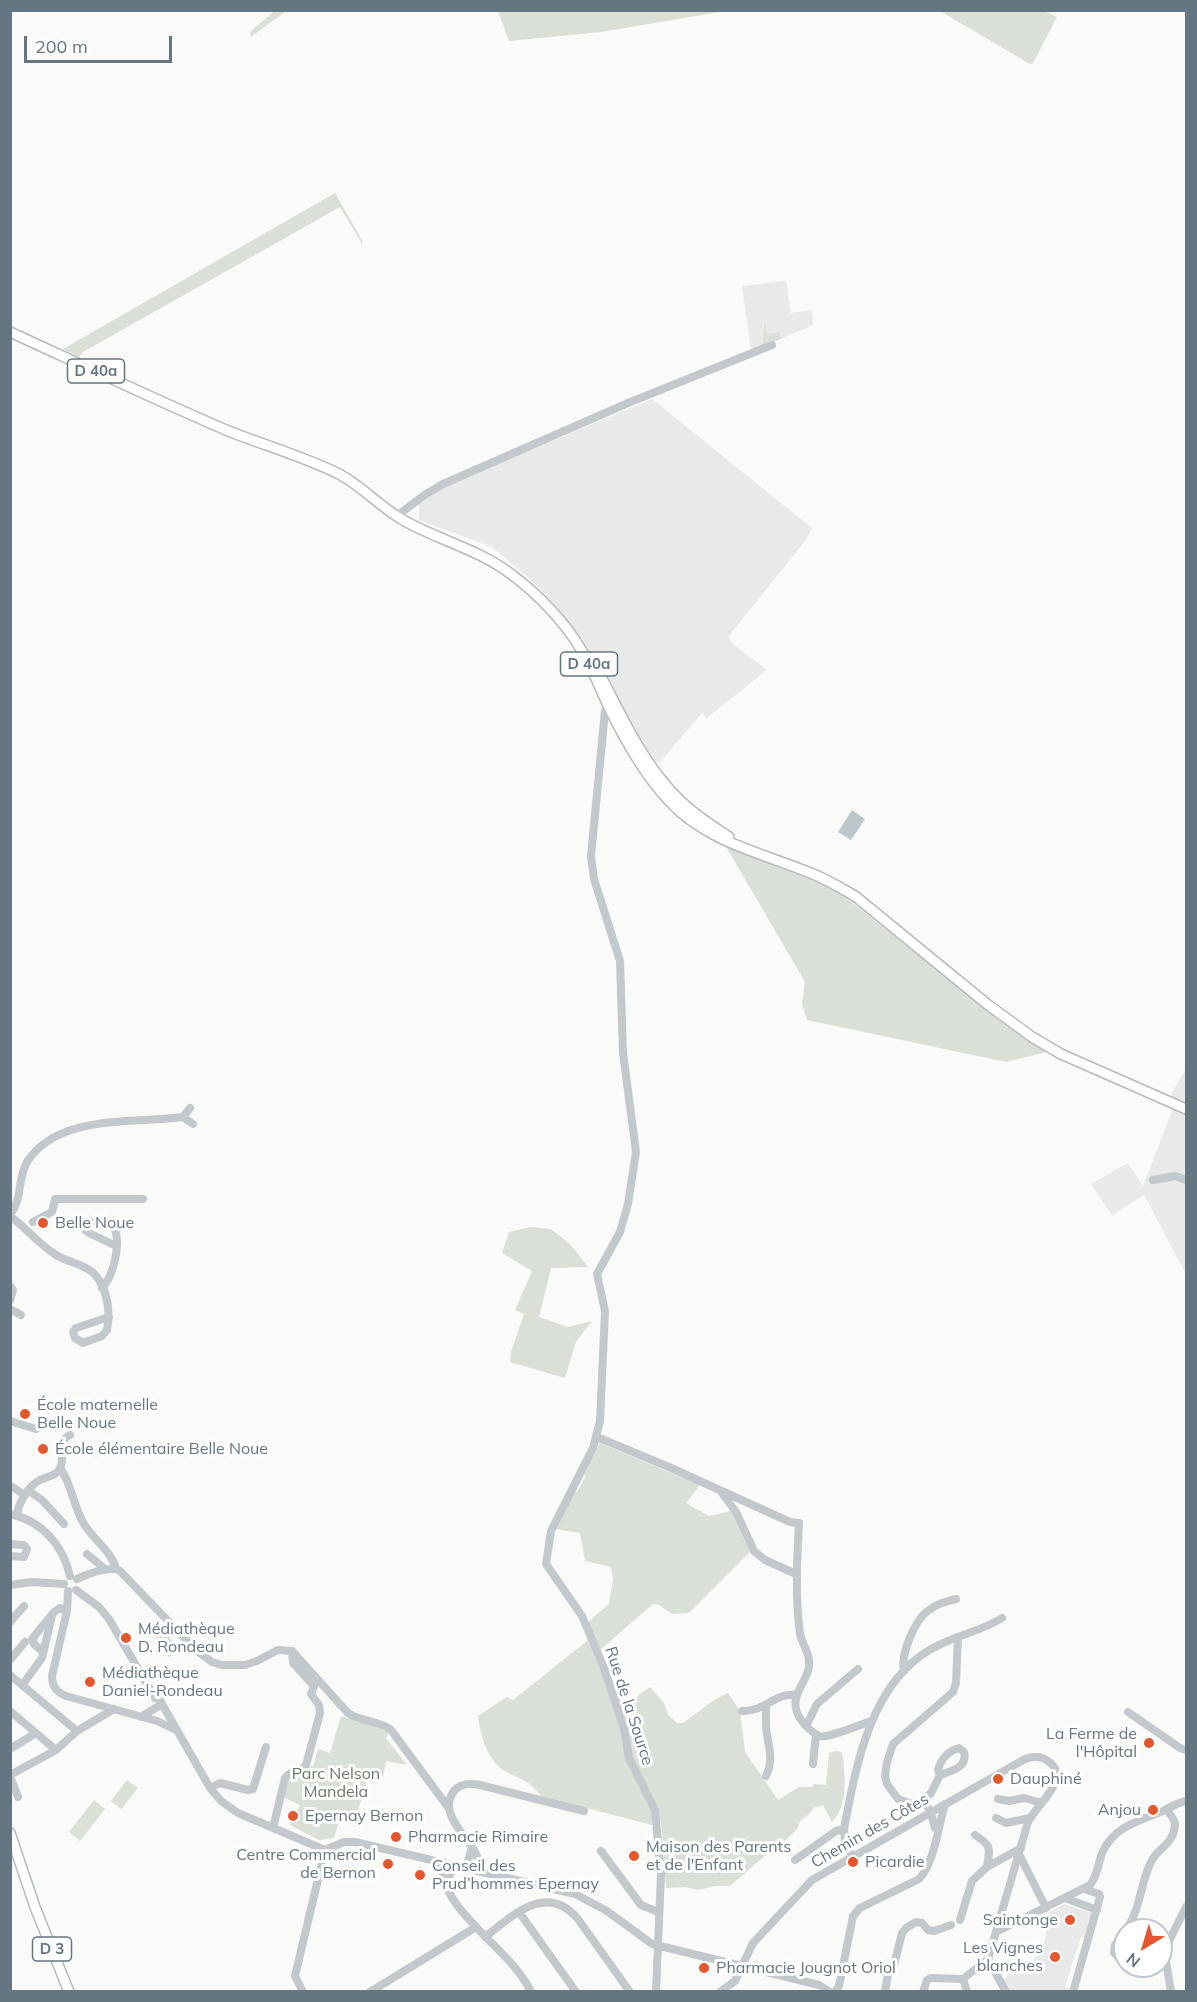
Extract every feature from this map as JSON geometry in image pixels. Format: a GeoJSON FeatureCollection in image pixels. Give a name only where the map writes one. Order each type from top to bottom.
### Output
{"type":"FeatureCollection","features":[{"type":"Feature","properties":{"kind":"main road","name":"D 40a"},"geometry":{"type":"LineString","coordinates":[[10,332],[217,426],[329,470],[349,480],[411,525],[489,559],[526,587],[576,641],[649,775],[670,803],[691,821],[712,834],[815,875],[855,896],[1006,1018],[1046,1046],[1186,1109]]}},
{"type":"Feature","properties":{"kind":"main road","name":"D 40a"},"geometry":{"type":"LineString","coordinates":[[384,506],[398,515],[493,555],[525,579],[555,608],[580,641],[611,703]]}},
{"type":"Feature","properties":{"kind":"main road","name":"D 3"},"geometry":{"type":"LineString","coordinates":[[10,1833],[35,1907]]}},
{"type":"Feature","properties":{"kind":"main road","name":"D 3"},"geometry":{"type":"LineString","coordinates":[[10,1847],[69,1992]]}},
{"type":"Feature","properties":{"kind":"street"},"geometry":{"type":"LineString","coordinates":[[398,515],[443,484],[772,345]]}},
{"type":"Feature","properties":{"kind":"street","name":"Rue de la Source"},"geometry":{"type":"LineString","coordinates":[[611,703],[605,711],[591,856],[594,879],[618,950],[623,1053],[636,1152],[628,1204],[620,1232],[598,1270],[605,1311],[601,1410],[597,1437],[551,1531],[546,1564],[582,1616],[608,1678],[624,1729],[629,1758],[655,1810],[661,1874],[656,1992]]}},
{"type":"Feature","properties":{"kind":"street"},"geometry":{"type":"LineString","coordinates":[[183,1117],[190,1108]]}},
{"type":"Feature","properties":{"kind":"street"},"geometry":{"type":"LineString","coordinates":[[109,1317],[76,1328],[73,1335],[83,1343],[102,1336],[107,1330],[109,1317],[108,1304],[102,1288],[91,1271],[57,1256],[10,1215],[18,1203],[26,1165],[37,1151],[50,1141],[72,1131],[104,1122],[183,1117],[194,1124]]}},
{"type":"Feature","properties":{"kind":"street"},"geometry":{"type":"LineString","coordinates":[[1154,1180],[1176,1176],[1186,1180]]}},
{"type":"Feature","properties":{"kind":"street"},"geometry":{"type":"LineString","coordinates":[[33,1222],[52,1212],[55,1199],[143,1199]]}},
{"type":"Feature","properties":{"kind":"street"},"geometry":{"type":"LineString","coordinates":[[102,1288],[114,1268],[116,1246]]}},
{"type":"Feature","properties":{"kind":"street"},"geometry":{"type":"LineString","coordinates":[[10,1286],[13,1290],[10,1300]]}},
{"type":"Feature","properties":{"kind":"street"},"geometry":{"type":"LineString","coordinates":[[10,1310],[21,1315]]}},
{"type":"Feature","properties":{"kind":"street"},"geometry":{"type":"LineString","coordinates":[[10,1421],[36,1429]]}},
{"type":"Feature","properties":{"kind":"street"},"geometry":{"type":"LineString","coordinates":[[70,1435],[64,1437],[62,1443],[60,1468],[80,1518],[112,1560],[116,1569],[197,1651],[212,1662],[222,1665],[245,1665],[278,1650],[292,1651],[348,1713],[356,1718],[385,1725],[391,1730],[448,1807],[451,1817],[478,1858],[476,1871]]}},
{"type":"Feature","properties":{"kind":"street"},"geometry":{"type":"LineString","coordinates":[[597,1437],[790,1522],[799,1523],[796,1574],[800,1634],[809,1661],[808,1669],[796,1695],[800,1718],[816,1734],[829,1736],[852,1726],[872,1721]]}},
{"type":"Feature","properties":{"kind":"street"},"geometry":{"type":"LineString","coordinates":[[60,1468],[54,1474],[36,1483],[14,1515],[36,1524],[54,1540],[73,1578],[79,1585],[69,1588]]}},
{"type":"Feature","properties":{"kind":"street"},"geometry":{"type":"LineString","coordinates":[[11,1486],[42,1500],[64,1524]]}},
{"type":"Feature","properties":{"kind":"street"},"geometry":{"type":"LineString","coordinates":[[721,1491],[736,1512],[753,1551],[765,1560],[796,1574]]}},
{"type":"Feature","properties":{"kind":"street"},"geometry":{"type":"LineString","coordinates":[[10,1544],[24,1545],[27,1549],[24,1557],[10,1556]]}},
{"type":"Feature","properties":{"kind":"street"},"geometry":{"type":"LineString","coordinates":[[87,1554],[105,1569]]}},
{"type":"Feature","properties":{"kind":"street"},"geometry":{"type":"LineString","coordinates":[[116,1569],[105,1569],[65,1579],[69,1588],[67,1611],[51,1677],[54,1687],[66,1696],[158,1721],[176,1731]]}},
{"type":"Feature","properties":{"kind":"street"},"geometry":{"type":"LineString","coordinates":[[10,1585],[32,1582],[69,1588],[99,1607],[110,1619],[210,1788],[221,1801],[238,1813],[325,1850],[344,1842],[355,1842],[575,1894],[607,1911],[657,1946],[819,1985],[830,1992]]}},
{"type":"Feature","properties":{"kind":"street"},"geometry":{"type":"LineString","coordinates":[[904,1671],[902,1665],[905,1651],[924,1614],[934,1607],[956,1599]]}},
{"type":"Feature","properties":{"kind":"street"},"geometry":{"type":"LineString","coordinates":[[10,1622],[24,1606]]}},
{"type":"Feature","properties":{"kind":"street"},"geometry":{"type":"LineString","coordinates":[[43,1652],[31,1640],[60,1608],[67,1611]]}},
{"type":"Feature","properties":{"kind":"street"},"geometry":{"type":"LineString","coordinates":[[23,1684],[39,1664],[52,1615]]}},
{"type":"Feature","properties":{"kind":"street"},"geometry":{"type":"LineString","coordinates":[[853,1858],[844,1842],[844,1828],[861,1755],[872,1721],[881,1703],[904,1671],[928,1650],[1002,1618]]}},
{"type":"Feature","properties":{"kind":"street"},"geometry":{"type":"LineString","coordinates":[[940,1775],[931,1793],[924,1800],[912,1804],[898,1799],[887,1784],[885,1776],[893,1744],[952,1692],[956,1683],[958,1637]]}},
{"type":"Feature","properties":{"kind":"street"},"geometry":{"type":"LineString","coordinates":[[10,1668],[10,1661],[25,1642]]}},
{"type":"Feature","properties":{"kind":"street"},"geometry":{"type":"LineString","coordinates":[[273,1828],[285,1778],[288,1774],[301,1770],[306,1765],[320,1713],[319,1706],[311,1694],[314,1686],[293,1663],[292,1651]]}},
{"type":"Feature","properties":{"kind":"street"},"geometry":{"type":"LineString","coordinates":[[806,1726],[817,1704],[858,1669]]}},
{"type":"Feature","properties":{"kind":"street"},"geometry":{"type":"LineString","coordinates":[[10,1675],[77,1731]]}},
{"type":"Feature","properties":{"kind":"street"},"geometry":{"type":"LineString","coordinates":[[742,1711],[752,1711],[766,1706],[784,1695],[796,1695]]}},
{"type":"Feature","properties":{"kind":"street"},"geometry":{"type":"LineString","coordinates":[[141,1717],[160,1705]]}},
{"type":"Feature","properties":{"kind":"street"},"geometry":{"type":"LineString","coordinates":[[766,1706],[766,1728],[770,1744],[769,1769],[766,1776]]}},
{"type":"Feature","properties":{"kind":"street"},"geometry":{"type":"LineString","coordinates":[[18,1797],[10,1776],[56,1750],[77,1731],[114,1709]]}},
{"type":"Feature","properties":{"kind":"street"},"geometry":{"type":"LineString","coordinates":[[1128,1712],[1186,1750]]}},
{"type":"Feature","properties":{"kind":"street"},"geometry":{"type":"LineString","coordinates":[[158,1721],[166,1713]]}},
{"type":"Feature","properties":{"kind":"street"},"geometry":{"type":"LineString","coordinates":[[11,1714],[56,1750]]}},
{"type":"Feature","properties":{"kind":"street"},"geometry":{"type":"LineString","coordinates":[[10,1749],[36,1733]]}},
{"type":"Feature","properties":{"kind":"street"},"geometry":{"type":"LineString","coordinates":[[813,1764],[816,1734]]}},
{"type":"Feature","properties":{"kind":"street"},"geometry":{"type":"LineString","coordinates":[[210,1788],[220,1783],[248,1790],[254,1789],[266,1747]]}},
{"type":"Feature","properties":{"kind":"street","name":"Chemin des Côtes"},"geometry":{"type":"LineString","coordinates":[[720,1992],[735,1981],[753,1943],[812,1880],[1032,1757],[1041,1757],[1051,1762],[1056,1771],[1055,1785],[1030,1818]]}},
{"type":"Feature","properties":{"kind":"street"},"geometry":{"type":"LineString","coordinates":[[448,1807],[454,1790],[470,1783],[584,1811]]}},
{"type":"Feature","properties":{"kind":"street"},"geometry":{"type":"LineString","coordinates":[[998,1799],[1009,1801],[1024,1798],[1042,1803]]}},
{"type":"Feature","properties":{"kind":"street"},"geometry":{"type":"LineString","coordinates":[[924,1800],[932,1812],[935,1832]]}},
{"type":"Feature","properties":{"kind":"street"},"geometry":{"type":"LineString","coordinates":[[996,1932],[1084,1889],[1094,1881],[1104,1849],[1121,1830],[1135,1820],[1186,1801]]}},
{"type":"Feature","properties":{"kind":"street"},"geometry":{"type":"LineString","coordinates":[[835,1992],[839,1986],[853,1916],[865,1905],[919,1879],[926,1870],[935,1832],[945,1804]]}},
{"type":"Feature","properties":{"kind":"street"},"geometry":{"type":"LineString","coordinates":[[1132,1918],[1151,1862],[1156,1854],[1170,1842],[1175,1827],[1175,1820],[1166,1809]]}},
{"type":"Feature","properties":{"kind":"street"},"geometry":{"type":"LineString","coordinates":[[932,1812],[941,1817]]}},
{"type":"Feature","properties":{"kind":"street"},"geometry":{"type":"LineString","coordinates":[[923,1992],[924,1985],[931,1978],[963,1979],[988,1959],[1030,1818],[1006,1823],[996,1818]]}},
{"type":"Feature","properties":{"kind":"street"},"geometry":{"type":"LineString","coordinates":[[919,1820],[926,1821],[935,1832]]}},
{"type":"Feature","properties":{"kind":"street"},"geometry":{"type":"LineString","coordinates":[[795,1860],[836,1831],[844,1828]]}},
{"type":"Feature","properties":{"kind":"street"},"geometry":{"type":"LineString","coordinates":[[975,1834],[987,1843],[990,1850],[987,1868]]}},
{"type":"Feature","properties":{"kind":"street"},"geometry":{"type":"LineString","coordinates":[[466,1868],[472,1847]]}},
{"type":"Feature","properties":{"kind":"street"},"geometry":{"type":"LineString","coordinates":[[303,1992],[295,1976],[325,1850]]}},
{"type":"Feature","properties":{"kind":"street"},"geometry":{"type":"LineString","coordinates":[[601,1851],[641,1905],[658,1912]]}},
{"type":"Feature","properties":{"kind":"street"},"geometry":{"type":"LineString","coordinates":[[960,1920],[972,1881],[987,1868],[1020,1851]]}},
{"type":"Feature","properties":{"kind":"street"},"geometry":{"type":"LineString","coordinates":[[1020,1851],[1046,1908]]}},
{"type":"Feature","properties":{"kind":"street"},"geometry":{"type":"LineString","coordinates":[[441,1862],[442,1876],[448,1888],[476,1928],[515,1965],[531,1992]]}},
{"type":"Feature","properties":{"kind":"street"},"geometry":{"type":"LineString","coordinates":[[448,1888],[449,1876],[455,1866]]}},
{"type":"Feature","properties":{"kind":"street"},"geometry":{"type":"LineString","coordinates":[[1073,1992],[1100,1897],[1099,1894],[1084,1889]]}},
{"type":"Feature","properties":{"kind":"street"},"geometry":{"type":"LineString","coordinates":[[1065,1898],[1097,1910]]}},
{"type":"Feature","properties":{"kind":"street"},"geometry":{"type":"LineString","coordinates":[[485,1937],[519,1912],[546,1901],[560,1904],[578,1919],[630,1992]]}},
{"type":"Feature","properties":{"kind":"street"},"geometry":{"type":"LineString","coordinates":[[1173,1933],[1186,1907]]}},
{"type":"Feature","properties":{"kind":"street"},"geometry":{"type":"LineString","coordinates":[[519,1912],[576,1992]]}},
{"type":"Feature","properties":{"kind":"street"},"geometry":{"type":"LineString","coordinates":[[885,1992],[888,1974],[894,1965],[902,1933],[906,1928],[916,1922],[934,1931],[951,1925]]}},
{"type":"Feature","properties":{"kind":"street"},"geometry":{"type":"LineString","coordinates":[[370,1992],[476,1928]]}},
{"type":"Feature","properties":{"kind":"street"},"geometry":{"type":"LineString","coordinates":[[988,1959],[1006,1992]]}},
{"type":"Feature","properties":{"kind":"street"},"geometry":{"type":"LineString","coordinates":[[963,1979],[967,1992]]}},
{"type":"Feature","properties":{"kind":"shaded area"},"geometry":{"type":"Polygon","coordinates":[[[786,281],[791,313],[812,310],[813,325],[781,339],[780,332],[767,334],[763,321],[762,346],[751,351],[742,286],[786,281]]]}},
{"type":"Feature","properties":{"kind":"shaded area"},"geometry":{"type":"Polygon","coordinates":[[[652,399],[812,528],[805,541],[728,637],[734,645],[767,670],[707,718],[702,713],[661,761],[655,762],[582,639],[555,605],[529,578],[492,547],[419,520],[419,502],[443,487],[652,399]]]}},
{"type":"Feature","properties":{"kind":"shaded area"},"geometry":{"type":"Polygon","coordinates":[[[852,810],[865,819],[851,840],[838,832],[852,810]]]}},
{"type":"Feature","properties":{"kind":"shaded area"},"geometry":{"type":"Polygon","coordinates":[[[1186,1069],[1186,1274],[1144,1195],[1112,1215],[1091,1184],[1128,1163],[1143,1186],[1172,1111],[1170,1096],[1186,1069]]]}},
{"type":"Feature","properties":{"kind":"shaded area","name":"Les Vignes blanches"},"geometry":{"type":"Polygon","coordinates":[[[1064,1904],[1093,1913],[1085,1938],[1081,1937],[1065,1987],[1071,1991],[1009,1991],[1003,1979],[1015,1972],[1026,1973],[1044,1942],[1050,1912],[1064,1904]]]}},
{"type":"Feature","properties":{"kind":"green space"},"geometry":{"type":"Polygon","coordinates":[[[276,10],[286,11],[251,37],[252,30],[276,10]]]}},
{"type":"Feature","properties":{"kind":"green space"},"geometry":{"type":"Polygon","coordinates":[[[498,11],[726,11],[601,32],[509,41],[498,11]]]}},
{"type":"Feature","properties":{"kind":"green space"},"geometry":{"type":"Polygon","coordinates":[[[940,11],[1044,11],[1057,17],[1033,63],[1030,64],[940,11]]]}},
{"type":"Feature","properties":{"kind":"green space"},"geometry":{"type":"Polygon","coordinates":[[[335,193],[362,240],[362,244],[340,207],[83,352],[79,357],[63,349],[335,193]]]}},
{"type":"Feature","properties":{"kind":"green space"},"geometry":{"type":"Polygon","coordinates":[[[764,321],[767,334],[780,332],[781,339],[762,346],[764,321]]]}},
{"type":"Feature","properties":{"kind":"green space"},"geometry":{"type":"Polygon","coordinates":[[[725,845],[811,878],[844,896],[981,1005],[1046,1052],[1006,1062],[807,1020],[802,1004],[805,982],[725,845]]]}},
{"type":"Feature","properties":{"kind":"green space"},"geometry":{"type":"Polygon","coordinates":[[[530,1227],[551,1229],[571,1245],[588,1267],[551,1268],[539,1317],[568,1327],[592,1321],[576,1342],[565,1378],[510,1362],[511,1352],[524,1314],[515,1310],[532,1271],[502,1253],[509,1232],[530,1227]]]}},
{"type":"Feature","properties":{"kind":"green space"},"geometry":{"type":"Polygon","coordinates":[[[600,1443],[700,1485],[686,1503],[709,1516],[731,1511],[750,1552],[689,1613],[672,1614],[659,1605],[653,1604],[600,1650],[588,1622],[609,1604],[613,1579],[611,1567],[585,1561],[580,1533],[555,1529],[574,1490],[577,1492],[586,1476],[583,1474],[600,1443]]]}},
{"type":"Feature","properties":{"kind":"green space"},"geometry":{"type":"Polygon","coordinates":[[[166,1632],[179,1651],[169,1657],[155,1638],[166,1632]]]}},
{"type":"Feature","properties":{"kind":"green space"},"geometry":{"type":"Polygon","coordinates":[[[588,1640],[603,1669],[623,1736],[653,1812],[652,1825],[541,1796],[527,1782],[497,1765],[483,1738],[478,1716],[507,1697],[513,1700],[588,1640]]]}},
{"type":"Feature","properties":{"kind":"green space"},"geometry":{"type":"Polygon","coordinates":[[[613,1685],[624,1706],[650,1687],[664,1703],[668,1715],[677,1723],[683,1723],[714,1700],[728,1693],[740,1711],[745,1752],[778,1800],[799,1787],[813,1787],[813,1784],[826,1785],[829,1753],[842,1752],[844,1788],[841,1807],[837,1815],[832,1822],[823,1805],[814,1808],[773,1853],[768,1853],[730,1886],[715,1886],[698,1890],[684,1887],[666,1888],[663,1844],[657,1806],[635,1764],[628,1740],[628,1727],[626,1727],[613,1685]]]}},
{"type":"Feature","properties":{"kind":"green space","name":"Parc Nelson Mandela"},"geometry":{"type":"Polygon","coordinates":[[[341,1716],[389,1733],[386,1738],[407,1765],[386,1761],[383,1776],[369,1773],[357,1815],[342,1811],[334,1838],[319,1840],[290,1825],[300,1805],[283,1797],[290,1775],[313,1767],[318,1749],[330,1753],[341,1716]]]}},
{"type":"Feature","properties":{"kind":"green space"},"geometry":{"type":"Polygon","coordinates":[[[127,1780],[138,1788],[121,1809],[111,1801],[127,1780]]]}},
{"type":"Feature","properties":{"kind":"green space"},"geometry":{"type":"Polygon","coordinates":[[[94,1800],[105,1809],[80,1841],[69,1832],[94,1800]]]}},
{"type":"Feature","properties":{"kind":"place","name":"Belle Noue"},"geometry":{"type":"Point","coordinates":[43,1223]}},
{"type":"Feature","properties":{"kind":"place","name":"École maternelle Belle Noue"},"geometry":{"type":"Point","coordinates":[25,1414]}},
{"type":"Feature","properties":{"kind":"place","name":"École élémentaire Belle Noue"},"geometry":{"type":"Point","coordinates":[43,1449]}},
{"type":"Feature","properties":{"kind":"place","name":"Médiathèque D. Rondeau"},"geometry":{"type":"Point","coordinates":[126,1638]}},
{"type":"Feature","properties":{"kind":"place","name":"Médiathèque Daniel-Rondeau"},"geometry":{"type":"Point","coordinates":[90,1682]}},
{"type":"Feature","properties":{"kind":"place","name":"La Ferme de l'Hôpital"},"geometry":{"type":"Point","coordinates":[1149,1743]}},
{"type":"Feature","properties":{"kind":"place","name":"Dauphiné"},"geometry":{"type":"Point","coordinates":[998,1779]}},
{"type":"Feature","properties":{"kind":"place","name":"Anjou"},"geometry":{"type":"Point","coordinates":[1153,1810]}},
{"type":"Feature","properties":{"kind":"place","name":"Epernay Bernon"},"geometry":{"type":"Point","coordinates":[293,1816]}},
{"type":"Feature","properties":{"kind":"place","name":"Pharmacie Rimaire"},"geometry":{"type":"Point","coordinates":[396,1837]}},
{"type":"Feature","properties":{"kind":"place","name":"Maison des Parents et de l'Enfant"},"geometry":{"type":"Point","coordinates":[634,1856]}},
{"type":"Feature","properties":{"kind":"place","name":"Picardie"},"geometry":{"type":"Point","coordinates":[853,1862]}},
{"type":"Feature","properties":{"kind":"place","name":"Centre Commercial de Bernon"},"geometry":{"type":"Point","coordinates":[388,1864]}},
{"type":"Feature","properties":{"kind":"place","name":"Conseil des Prud’hommes Epernay"},"geometry":{"type":"Point","coordinates":[420,1875]}},
{"type":"Feature","properties":{"kind":"place","name":"Saintonge"},"geometry":{"type":"Point","coordinates":[1070,1920]}},
{"type":"Feature","properties":{"kind":"place","name":"Les Vignes blanches"},"geometry":{"type":"Point","coordinates":[1055,1957]}},
{"type":"Feature","properties":{"kind":"place","name":"Pharmacie Jougnot Oriol"},"geometry":{"type":"Point","coordinates":[704,1968]}}]}
